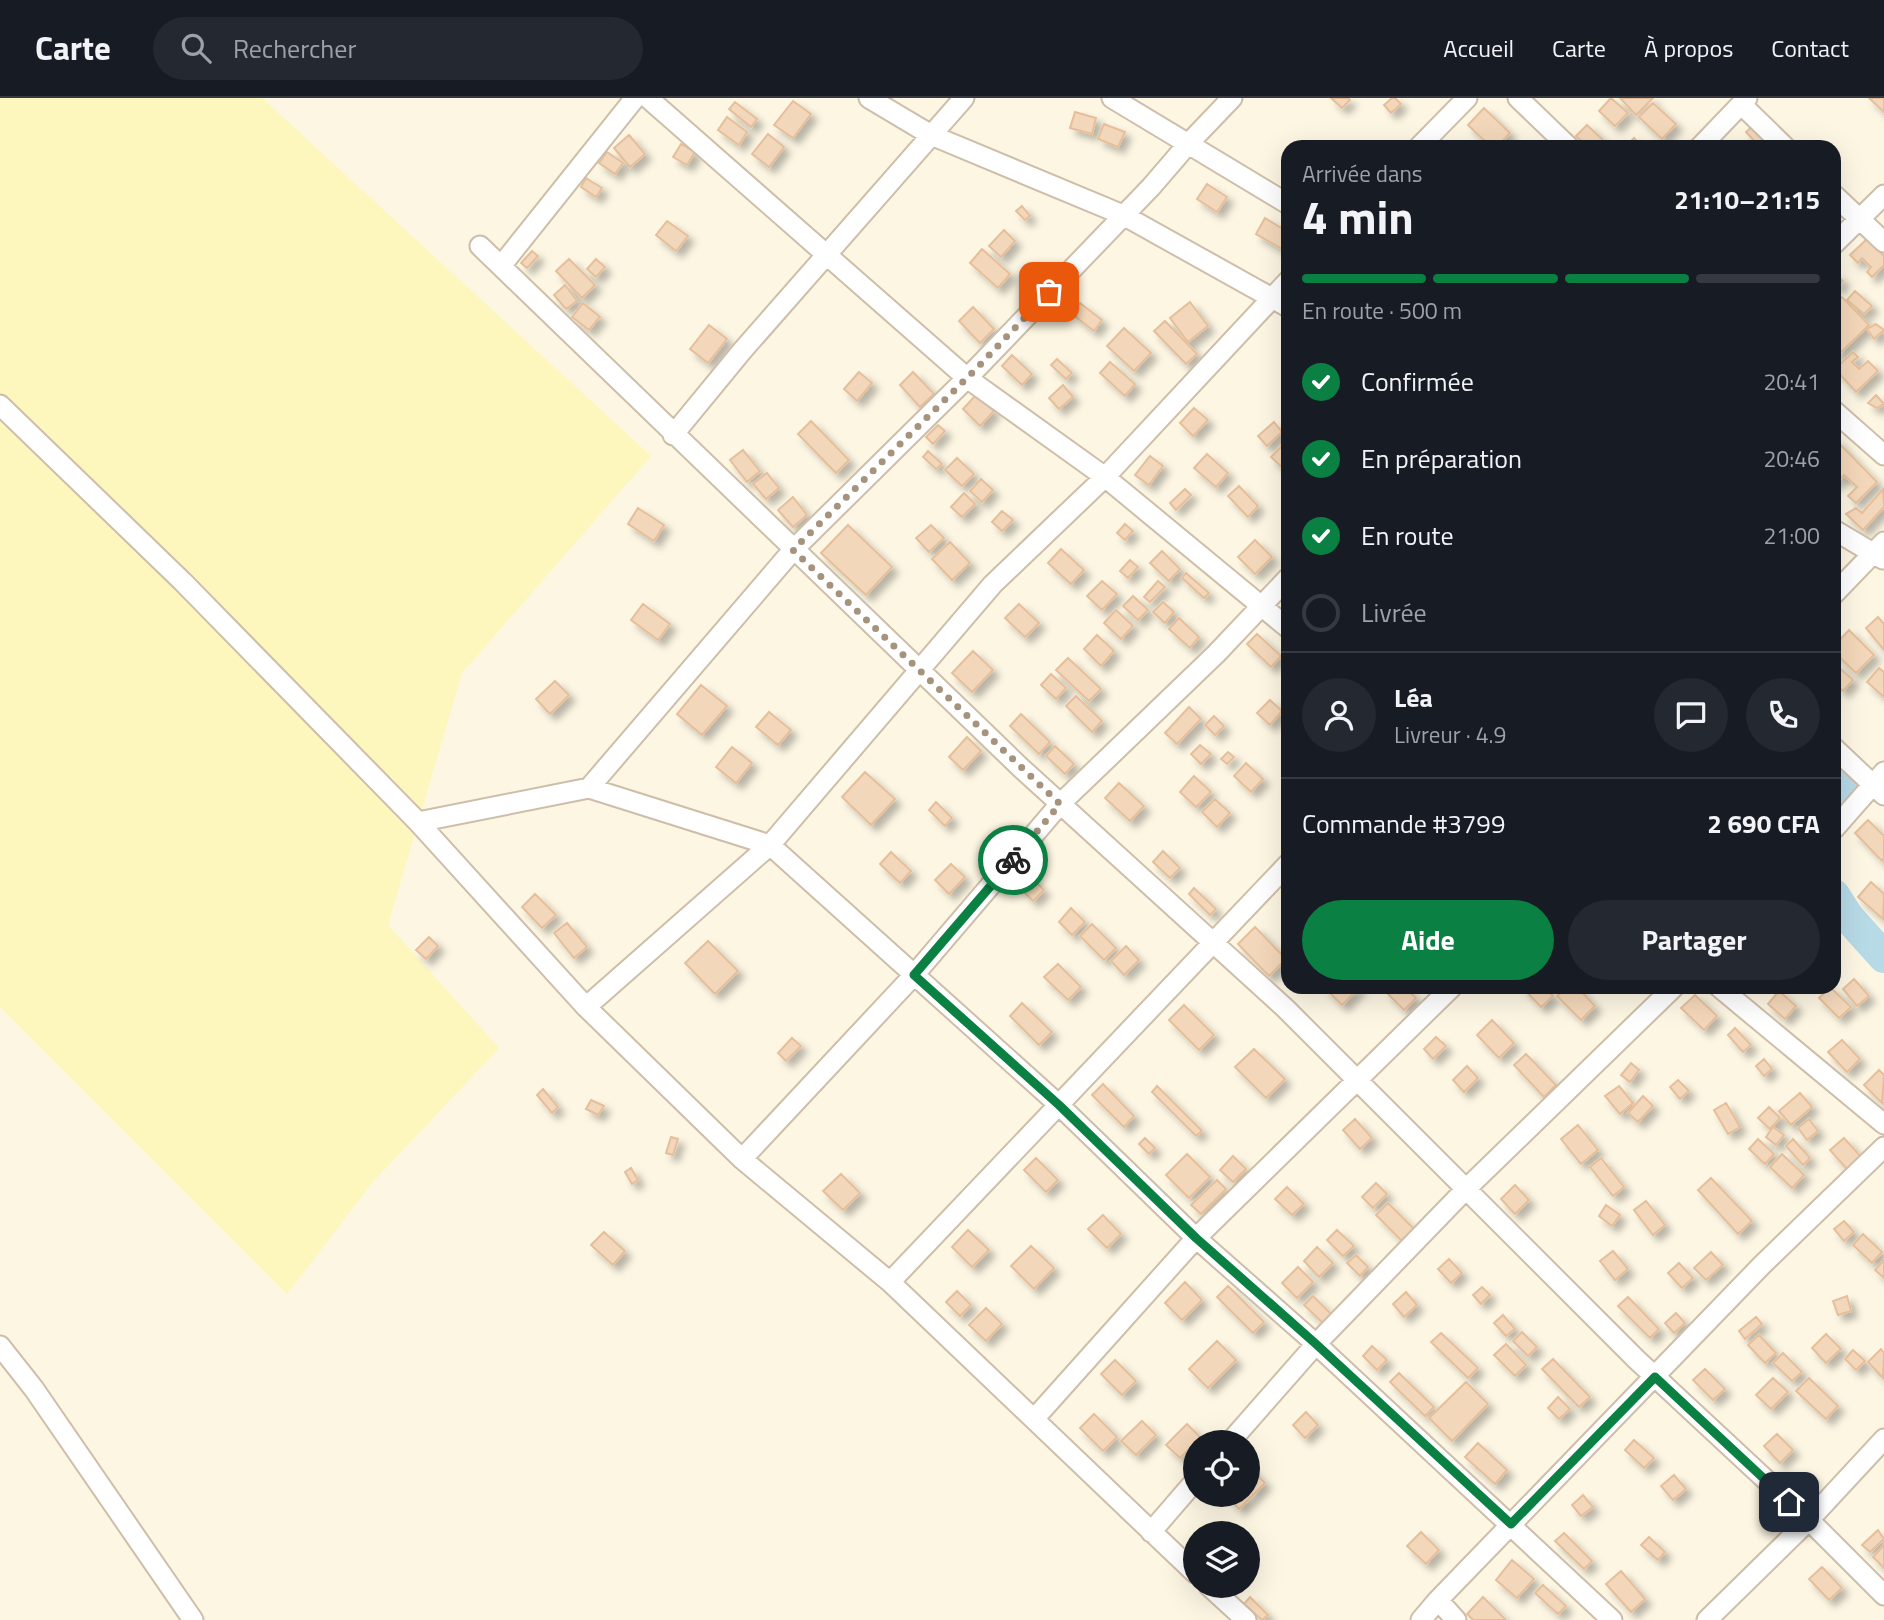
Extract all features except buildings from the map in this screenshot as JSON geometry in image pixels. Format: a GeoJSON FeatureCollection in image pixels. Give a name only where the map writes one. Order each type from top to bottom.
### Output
{"type":"FeatureCollection","features":[{"type":"Feature","properties":{"kind":"street"},"geometry":{"type":"LineString","coordinates":[[500,266],[635,98]]}},
{"type":"Feature","properties":{"kind":"street"},"geometry":{"type":"LineString","coordinates":[[648,98],[967,378],[1105,477],[1281,622]]}},
{"type":"Feature","properties":{"kind":"street"},"geometry":{"type":"LineString","coordinates":[[586,1007],[770,845],[993,584],[1105,477],[1280,302],[1123,215],[931,135],[869,98]]}},
{"type":"Feature","properties":{"kind":"street"},"geometry":{"type":"LineString","coordinates":[[673,435],[964,98]]}},
{"type":"Feature","properties":{"kind":"street"},"geometry":{"type":"LineString","coordinates":[[1111,98],[1281,200]]}},
{"type":"Feature","properties":{"kind":"street"},"geometry":{"type":"LineString","coordinates":[[589,788],[793,550],[967,378],[1151,187],[1232,98]]}},
{"type":"Feature","properties":{"kind":"street"},"geometry":{"type":"LineString","coordinates":[[1426,140],[1466,98]]}},
{"type":"Feature","properties":{"kind":"street"},"geometry":{"type":"LineString","coordinates":[[1518,98],[1562,140]]}},
{"type":"Feature","properties":{"kind":"street"},"geometry":{"type":"LineString","coordinates":[[1707,140],[1744,101],[1779,140]]}},
{"type":"Feature","properties":{"kind":"street"},"geometry":{"type":"LineString","coordinates":[[1841,237],[1884,195]]}},
{"type":"Feature","properties":{"kind":"street"},"geometry":{"type":"LineString","coordinates":[[1841,202],[1884,242]]}},
{"type":"Feature","properties":{"kind":"street"},"geometry":{"type":"LineString","coordinates":[[480,246],[673,435],[1060,804],[1285,1008],[1655,1377],[1809,1520],[1884,1595]]}},
{"type":"Feature","properties":{"kind":"street"},"geometry":{"type":"LineString","coordinates":[[0,405],[183,582],[418,821],[586,1007],[742,1159],[890,1282],[1183,1562]]}},
{"type":"Feature","properties":{"kind":"street"},"geometry":{"type":"LineString","coordinates":[[1841,417],[1884,455]]}},
{"type":"Feature","properties":{"kind":"street"},"geometry":{"type":"LineString","coordinates":[[1841,533],[1880,552],[1841,588]]}},
{"type":"Feature","properties":{"kind":"street"},"geometry":{"type":"LineString","coordinates":[[742,1159],[914,975],[1060,804],[1216,654],[1281,585]]}},
{"type":"Feature","properties":{"kind":"street"},"geometry":{"type":"LineString","coordinates":[[1841,753],[1880,784],[1841,822]]}},
{"type":"Feature","properties":{"kind":"street"},"geometry":{"type":"LineString","coordinates":[[418,821],[589,788],[770,845],[1059,1105],[1196,1238],[1316,1344],[1612,1620]]}},
{"type":"Feature","properties":{"kind":"street"},"geometry":{"type":"LineString","coordinates":[[890,1282],[1281,871]]}},
{"type":"Feature","properties":{"kind":"street"},"geometry":{"type":"LineString","coordinates":[[1034,1419],[1196,1238],[1445,994]]}},
{"type":"Feature","properties":{"kind":"street"},"geometry":{"type":"LineString","coordinates":[[1241,1430],[1316,1344],[1466,1189],[1667,994]]}},
{"type":"Feature","properties":{"kind":"street"},"geometry":{"type":"LineString","coordinates":[[1728,994],[1884,1124]]}},
{"type":"Feature","properties":{"kind":"street"},"geometry":{"type":"LineString","coordinates":[[1421,1620],[1762,1265],[1884,1147]]}},
{"type":"Feature","properties":{"kind":"street"},"geometry":{"type":"LineString","coordinates":[[0,1346],[34,1389],[193,1620]]}},
{"type":"Feature","properties":{"kind":"street"},"geometry":{"type":"LineString","coordinates":[[1707,1620],[1809,1520],[1884,1438]]}},
{"type":"Feature","properties":{"kind":"street"},"geometry":{"type":"LineString","coordinates":[[1151,1532],[1183,1495]]}},
{"type":"Feature","properties":{"kind":"street"},"geometry":{"type":"LineString","coordinates":[[1222,1598],[1246,1620]]}},
{"type":"Feature","properties":{"kind":"street"},"geometry":{"type":"LineString","coordinates":[[1438,1600],[1456,1620]]}},
{"type":"Feature","properties":{"kind":"sand"},"geometry":{"type":"Polygon","coordinates":[[[0,98],[262,98],[651,456],[462,673],[388,925],[499,1048],[372,1183],[287,1294],[0,1007],[0,98]]]}},
{"type":"Feature","properties":{"kind":"waterway"},"geometry":{"type":"LineString","coordinates":[[1841,783],[1849,795],[1841,809]]}},
{"type":"Feature","properties":{"kind":"waterway"},"geometry":{"type":"LineString","coordinates":[[1841,906],[1884,957]]}},
{"type":"Feature","properties":{"kind":"way so far"},"geometry":{"type":"LineString","coordinates":[[1013,860],[1060,804],[793,550],[976,369],[1049,292]]}},
{"type":"Feature","properties":{"kind":"route"},"geometry":{"type":"LineString","coordinates":[[1013,860],[914,975],[1059,1105],[1196,1238],[1316,1344],[1511,1524],[1655,1377],[1789,1502]]}}]}
